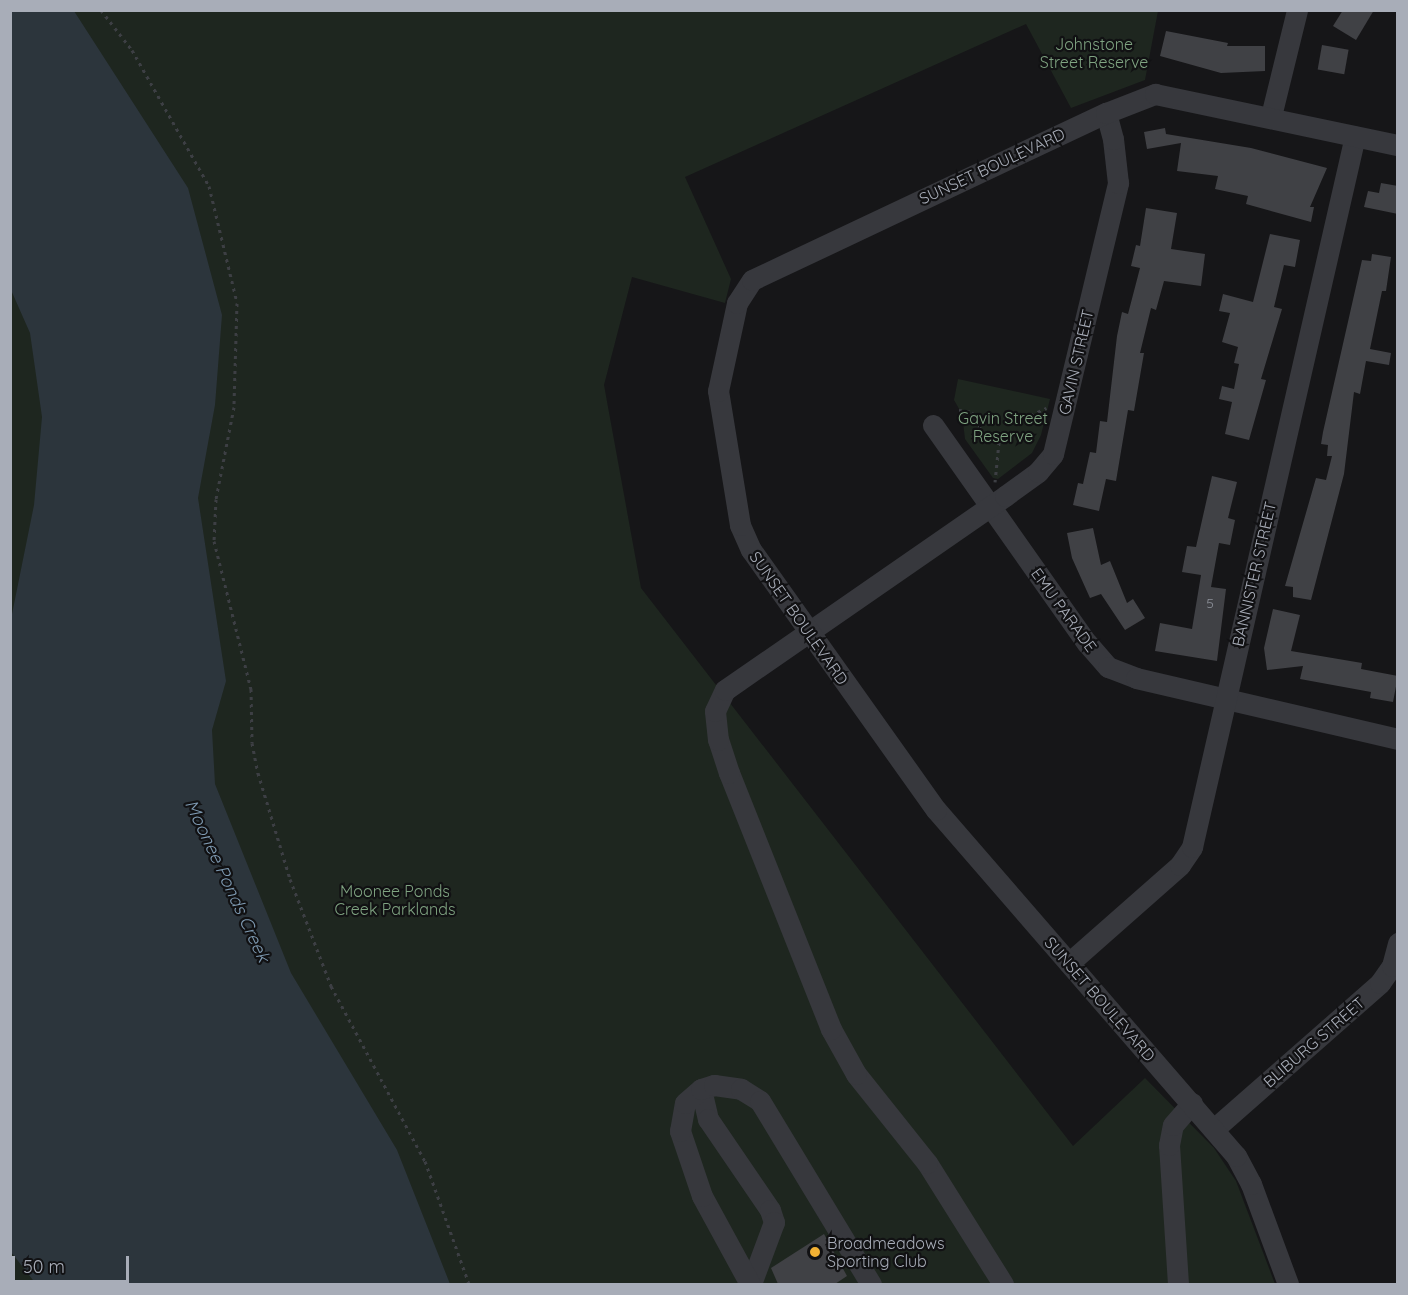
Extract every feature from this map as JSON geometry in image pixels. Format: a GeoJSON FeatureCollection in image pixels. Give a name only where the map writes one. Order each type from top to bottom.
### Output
{"type":"FeatureCollection","features":[{"type":"Feature","properties":{"kind":"street"},"geometry":{"type":"LineString","coordinates":[[1271,116],[1297,10]]}},
{"type":"Feature","properties":{"kind":"street","name":"SUNSET BOULEVARD"},"geometry":{"type":"LineString","coordinates":[[1288,1284],[1244,1170],[1192,1103],[936,810],[751,550],[740,525],[718,400],[741,293],[759,276],[1106,113],[1155,94],[1271,116],[1355,136]]}},
{"type":"Feature","properties":{"kind":"street","name":"GAVIN STREET"},"geometry":{"type":"LineString","coordinates":[[1003,1284],[927,1163],[856,1074],[831,1029],[718,740],[715,711],[725,690],[1038,472],[1058,442],[1118,183],[1117,160],[1106,113]]}},
{"type":"Feature","properties":{"kind":"street"},"geometry":{"type":"LineString","coordinates":[[1355,136],[1398,145]]}},
{"type":"Feature","properties":{"kind":"street","name":"BANNISTER STREET"},"geometry":{"type":"LineString","coordinates":[[1069,963],[1188,854],[1226,700],[1355,136]]}},
{"type":"Feature","properties":{"kind":"street","name":"EMU PARADE"},"geometry":{"type":"LineString","coordinates":[[933,425],[1087,643],[1108,667],[1136,678],[1398,739]]}},
{"type":"Feature","properties":{"kind":"street","name":"BLIBURG STREET"},"geometry":{"type":"LineString","coordinates":[[1214,1129],[1380,983],[1395,966],[1398,943]]}},
{"type":"Feature","properties":{"kind":"street"},"geometry":{"type":"LineString","coordinates":[[750,1284],[702,1196],[684,1151],[680,1113],[685,1103],[701,1089],[727,1084],[760,1101],[871,1284]]}},
{"type":"Feature","properties":{"kind":"street"},"geometry":{"type":"LineString","coordinates":[[701,1089],[708,1119],[770,1210],[774,1222],[750,1284]]}},
{"type":"Feature","properties":{"kind":"street"},"geometry":{"type":"LineString","coordinates":[[1178,1284],[1169,1145],[1173,1125],[1192,1103]]}},
{"type":"Feature","properties":{"kind":"path"},"geometry":{"type":"LineString","coordinates":[[101,10],[132,51],[208,186],[237,303],[234,407],[216,499],[214,542],[251,689],[252,743],[258,773],[290,879],[331,986],[425,1161],[469,1284]]}},
{"type":"Feature","properties":{"kind":"path"},"geometry":{"type":"LineString","coordinates":[[1030,415],[1051,406]]}},
{"type":"Feature","properties":{"kind":"path"},"geometry":{"type":"LineString","coordinates":[[959,410],[972,411],[981,430],[999,442],[995,484]]}},
{"type":"Feature","properties":{"kind":"green space","name":"Moonee Ponds Creek Parklands"},"geometry":{"type":"Polygon","coordinates":[[[10,11],[1158,11],[1145,80],[1071,108],[1026,24],[685,177],[731,279],[725,303],[632,277],[604,385],[641,588],[1073,1146],[1145,1078],[1214,1148],[1236,1181],[1275,1284],[11,1284],[10,11]]]}},
{"type":"Feature","properties":{"kind":"green space","name":"Gavin Street Reserve"},"geometry":{"type":"Polygon","coordinates":[[[958,379],[1050,399],[1041,435],[1032,453],[998,479],[993,478],[965,439],[962,414],[954,400],[958,379]]]}},
{"type":"Feature","properties":{"kind":"water","name":"Moonee Ponds Creek"},"geometry":{"type":"Polygon","coordinates":[[[11,10],[74,11],[188,188],[222,315],[215,405],[198,498],[226,681],[212,730],[215,784],[291,973],[397,1150],[450,1284],[36,1284],[11,1252],[10,624],[34,505],[42,417],[30,333],[11,290],[11,10]]]}},
{"type":"Feature","properties":{"kind":"building"},"geometry":{"type":"Polygon","coordinates":[[[1343,10],[1374,10],[1356,40],[1333,26],[1343,10]]]}},
{"type":"Feature","properties":{"kind":"building"},"geometry":{"type":"Polygon","coordinates":[[[1166,31],[1228,43],[1227,46],[1265,46],[1265,71],[1221,73],[1160,56],[1166,31]]]}},
{"type":"Feature","properties":{"kind":"building"},"geometry":{"type":"Polygon","coordinates":[[[1322,45],[1349,50],[1344,74],[1318,70],[1322,45]]]}},
{"type":"Feature","properties":{"kind":"building"},"geometry":{"type":"Polygon","coordinates":[[[1165,128],[1166,134],[1251,148],[1327,168],[1310,207],[1314,207],[1311,222],[1246,204],[1248,196],[1215,189],[1218,176],[1177,171],[1181,143],[1147,149],[1144,132],[1165,128]]]}},
{"type":"Feature","properties":{"kind":"building"},"geometry":{"type":"Polygon","coordinates":[[[1381,183],[1398,186],[1398,214],[1364,207],[1368,191],[1379,193],[1381,183]]]}},
{"type":"Feature","properties":{"kind":"building"},"geometry":{"type":"Polygon","coordinates":[[[1146,208],[1177,213],[1171,249],[1205,254],[1201,286],[1164,281],[1156,310],[1151,308],[1140,353],[1144,353],[1134,411],[1128,410],[1116,481],[1106,479],[1099,511],[1073,505],[1078,483],[1083,484],[1090,452],[1096,453],[1100,421],[1107,422],[1117,336],[1122,312],[1128,314],[1140,268],[1131,266],[1136,245],[1140,246],[1146,208]]]}},
{"type":"Feature","properties":{"kind":"building"},"geometry":{"type":"Polygon","coordinates":[[[1270,234],[1300,240],[1295,267],[1284,265],[1274,307],[1282,309],[1261,379],[1266,380],[1249,440],[1225,434],[1232,402],[1219,399],[1222,386],[1234,389],[1239,364],[1234,363],[1238,347],[1222,342],[1230,313],[1219,311],[1223,294],[1253,302],[1270,234]]]}},
{"type":"Feature","properties":{"kind":"building"},"geometry":{"type":"Polygon","coordinates":[[[1372,254],[1391,257],[1386,291],[1382,291],[1370,349],[1391,353],[1389,365],[1366,361],[1360,394],[1354,392],[1344,474],[1311,600],[1293,597],[1293,587],[1285,586],[1316,478],[1326,480],[1332,456],[1327,456],[1328,445],[1321,444],[1323,432],[1362,260],[1371,261],[1372,254]]]}},
{"type":"Feature","properties":{"kind":"building"},"geometry":{"type":"Polygon","coordinates":[[[1212,476],[1237,482],[1228,518],[1235,520],[1230,545],[1219,543],[1211,587],[1226,589],[1217,661],[1155,651],[1160,623],[1192,629],[1201,575],[1182,572],[1187,546],[1196,547],[1212,476]]]}},
{"type":"Feature","properties":{"kind":"building"},"geometry":{"type":"Polygon","coordinates":[[[1093,528],[1101,565],[1110,561],[1127,603],[1133,599],[1145,618],[1125,630],[1101,594],[1090,598],[1072,558],[1067,533],[1093,528]]]}},
{"type":"Feature","properties":{"kind":"building"},"geometry":{"type":"Polygon","coordinates":[[[1273,609],[1300,615],[1291,651],[1362,663],[1361,669],[1398,676],[1393,702],[1370,698],[1371,692],[1300,679],[1303,666],[1267,670],[1264,648],[1273,609]]]}},
{"type":"Feature","properties":{"kind":"building","name":"Broadmeadows Sporting Club"},"geometry":{"type":"Polygon","coordinates":[[[824,1234],[847,1276],[835,1284],[778,1284],[771,1268],[824,1234]]]}},
{"type":"Feature","properties":{"kind":"place","name":"Broadmeadows Sporting Club"},"geometry":{"type":"Point","coordinates":[815,1252]}},
{"type":"Feature","properties":{"kind":"park label","name":"Johnstone Street Reserve"},"geometry":{"type":"Point","coordinates":[1094,53]}}]}
